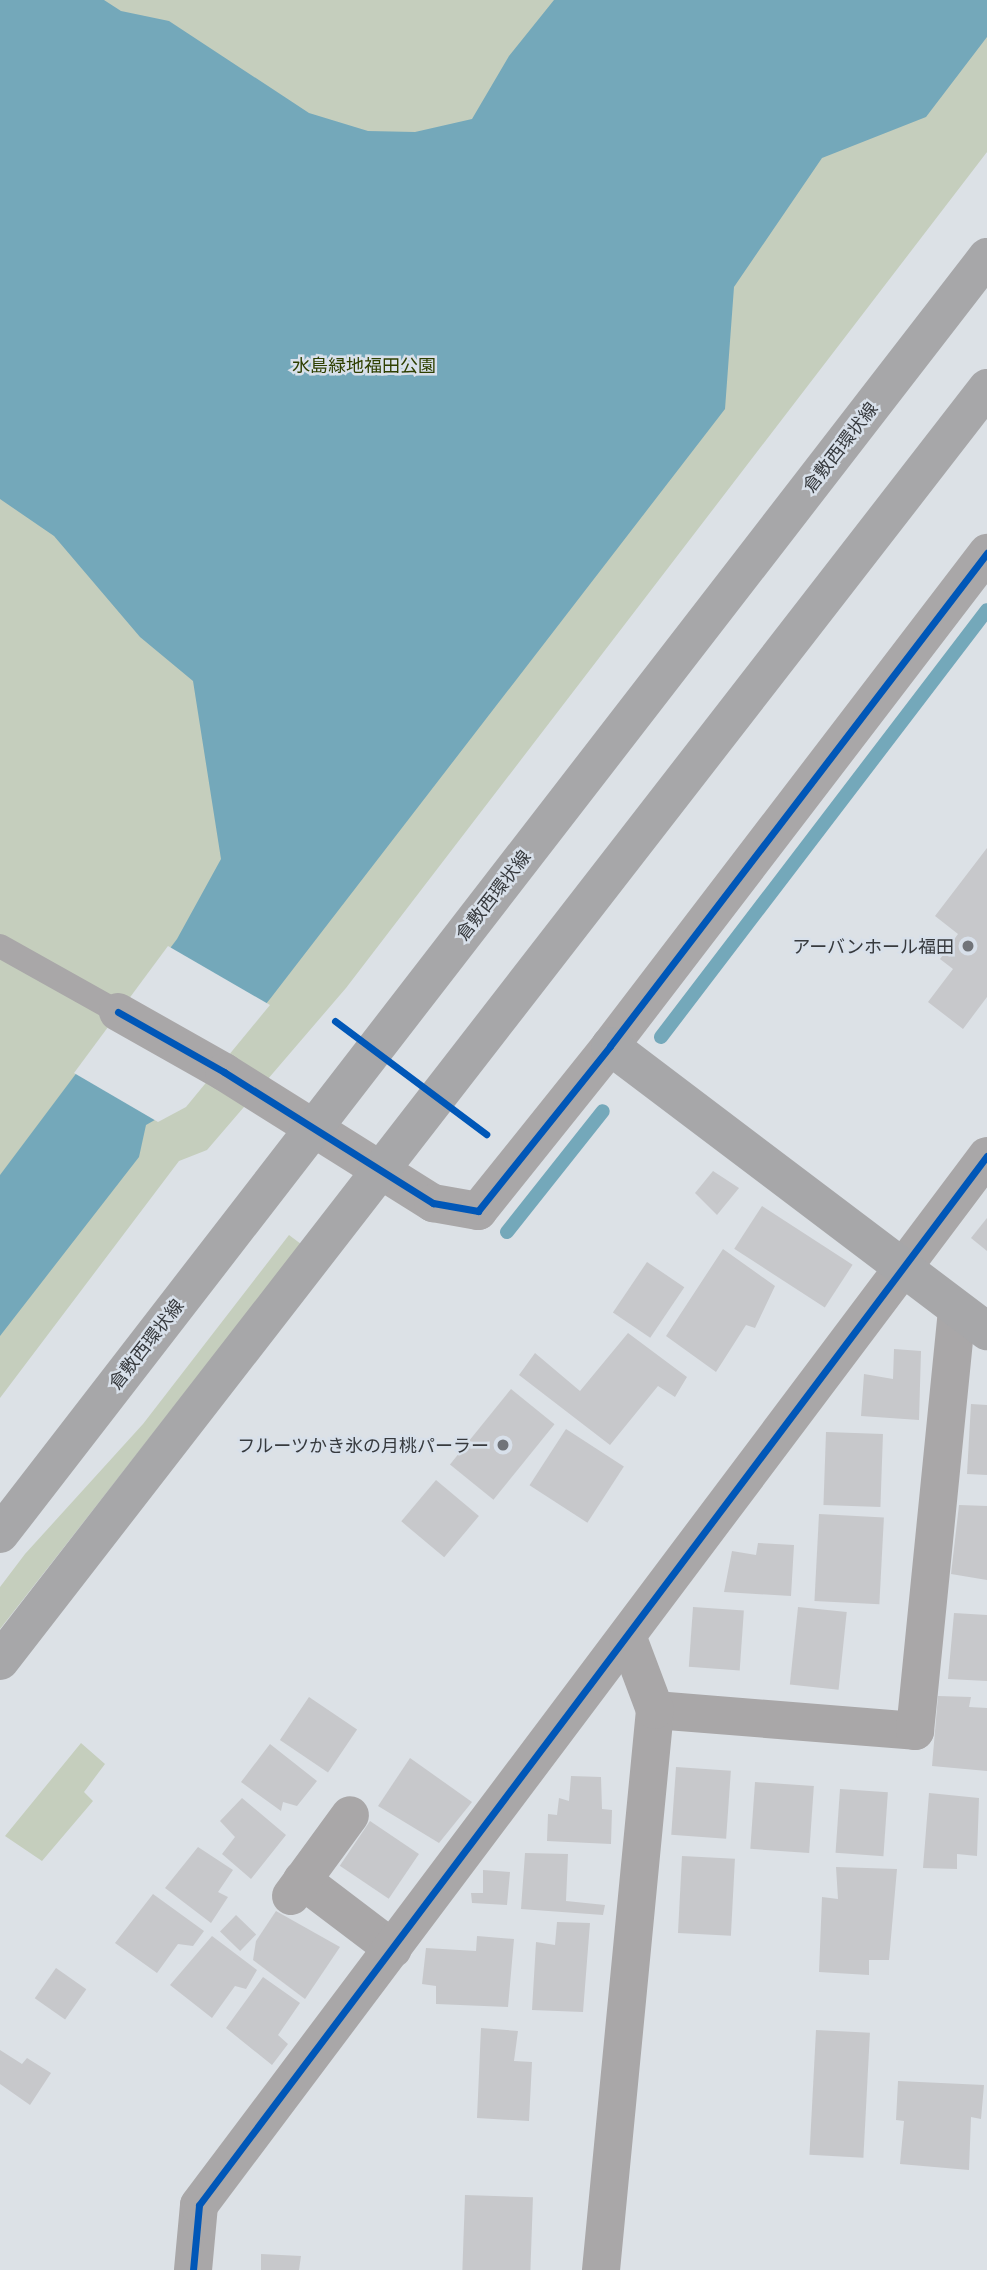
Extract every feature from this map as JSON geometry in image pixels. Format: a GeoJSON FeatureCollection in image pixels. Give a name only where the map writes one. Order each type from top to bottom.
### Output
{"type":"FeatureCollection","features":[{"type":"Feature","properties":{"kind":"main road","name":"倉敷西環状線"},"geometry":{"type":"LineString","coordinates":[[0,1534],[987,257]]}},
{"type":"Feature","properties":{"kind":"main road"},"geometry":{"type":"LineString","coordinates":[[0,1661],[987,388]]}},
{"type":"Feature","properties":{"kind":"main road"},"geometry":{"type":"LineString","coordinates":[[610,1046],[987,1332]]}},
{"type":"Feature","properties":{"kind":"street"},"geometry":{"type":"LineString","coordinates":[[118,1012],[224,1072],[433,1203],[478,1211],[610,1046],[987,553]]}},
{"type":"Feature","properties":{"kind":"street"},"geometry":{"type":"LineString","coordinates":[[193,2270],[199,2205],[987,1156]]}},
{"type":"Feature","properties":{"kind":"street"},"geometry":{"type":"LineString","coordinates":[[655,1710],[915,1731],[957,1310]]}},
{"type":"Feature","properties":{"kind":"street"},"geometry":{"type":"LineString","coordinates":[[601,2270],[655,1710],[628,1637]]}},
{"type":"Feature","properties":{"kind":"street"},"geometry":{"type":"LineString","coordinates":[[350,1815],[297,1888],[393,1950]]}},
{"type":"Feature","properties":{"kind":"lane"},"geometry":{"type":"LineString","coordinates":[[0,946],[118,1012]]}},
{"type":"Feature","properties":{"kind":"green space","name":"水島緑地福田公園"},"geometry":{"type":"Polygon","coordinates":[[[0,0],[987,0],[987,152],[346,988],[207,1150],[179,1161],[0,1398],[0,0]]]}},
{"type":"Feature","properties":{"kind":"green space"},"geometry":{"type":"Polygon","coordinates":[[[289,1235],[301,1244],[0,1629],[0,1587],[25,1554],[143,1424],[289,1235]]]}},
{"type":"Feature","properties":{"kind":"green space"},"geometry":{"type":"Polygon","coordinates":[[[81,1743],[105,1764],[84,1792],[93,1801],[42,1861],[5,1836],[81,1743]]]}},
{"type":"Feature","properties":{"kind":"water","name":"水島緑地福田公園"},"geometry":{"type":"Polygon","coordinates":[[[0,0],[104,0],[121,11],[169,21],[309,113],[368,131],[415,132],[472,119],[509,56],[554,0],[987,0],[987,37],[926,117],[822,158],[734,287],[725,409],[270,999],[183,1104],[146,1125],[139,1157],[0,1336],[0,1175],[177,939],[221,859],[193,681],[140,637],[54,536],[0,499],[0,0]]]}},
{"type":"Feature","properties":{"kind":"pier"},"geometry":{"type":"Polygon","coordinates":[[[168,946],[270,1005],[186,1107],[158,1122],[74,1073],[168,946]]]}},
{"type":"Feature","properties":{"kind":"building","name":"アーバンホール福田"},"geometry":{"type":"Polygon","coordinates":[[[987,848],[987,997],[963,1029],[928,1002],[953,969],[940,959],[958,934],[935,916],[987,848]]]}},
{"type":"Feature","properties":{"kind":"building"},"geometry":{"type":"Polygon","coordinates":[[[713,1171],[739,1188],[717,1215],[695,1193],[713,1171]]]}},
{"type":"Feature","properties":{"kind":"building"},"geometry":{"type":"Polygon","coordinates":[[[762,1206],[853,1265],[825,1308],[734,1249],[762,1206]]]}},
{"type":"Feature","properties":{"kind":"building"},"geometry":{"type":"Polygon","coordinates":[[[987,1218],[987,1251],[971,1238],[987,1218]]]}},
{"type":"Feature","properties":{"kind":"building"},"geometry":{"type":"Polygon","coordinates":[[[723,1249],[775,1286],[755,1328],[746,1325],[716,1372],[666,1336],[723,1249]]]}},
{"type":"Feature","properties":{"kind":"building"},"geometry":{"type":"Polygon","coordinates":[[[647,1262],[684,1287],[650,1338],[613,1313],[647,1262]]]}},
{"type":"Feature","properties":{"kind":"building"},"geometry":{"type":"Polygon","coordinates":[[[628,1333],[687,1377],[675,1397],[658,1386],[610,1445],[519,1375],[535,1353],[580,1391],[628,1333]]]}},
{"type":"Feature","properties":{"kind":"building"},"geometry":{"type":"Polygon","coordinates":[[[894,1349],[921,1351],[919,1420],[861,1416],[864,1374],[893,1379],[894,1349]]]}},
{"type":"Feature","properties":{"kind":"building","name":"フルーツかき氷の月桃パーラー"},"geometry":{"type":"Polygon","coordinates":[[[511,1389],[555,1424],[493,1500],[450,1464],[511,1389]]]}},
{"type":"Feature","properties":{"kind":"building"},"geometry":{"type":"Polygon","coordinates":[[[971,1404],[987,1405],[987,1475],[967,1474],[971,1404]]]}},
{"type":"Feature","properties":{"kind":"building"},"geometry":{"type":"Polygon","coordinates":[[[566,1429],[624,1467],[587,1523],[530,1485],[566,1429]]]}},
{"type":"Feature","properties":{"kind":"building"},"geometry":{"type":"Polygon","coordinates":[[[826,1432],[883,1434],[880,1507],[823,1505],[826,1432]]]}},
{"type":"Feature","properties":{"kind":"building"},"geometry":{"type":"Polygon","coordinates":[[[436,1480],[479,1516],[444,1557],[401,1521],[436,1480]]]}},
{"type":"Feature","properties":{"kind":"building"},"geometry":{"type":"Polygon","coordinates":[[[959,1505],[987,1506],[987,1580],[951,1574],[959,1505]]]}},
{"type":"Feature","properties":{"kind":"building"},"geometry":{"type":"Polygon","coordinates":[[[819,1514],[884,1517],[879,1604],[814,1601],[819,1514]]]}},
{"type":"Feature","properties":{"kind":"building"},"geometry":{"type":"Polygon","coordinates":[[[758,1543],[794,1545],[791,1596],[724,1592],[732,1551],[756,1555],[758,1543]]]}},
{"type":"Feature","properties":{"kind":"building"},"geometry":{"type":"Polygon","coordinates":[[[693,1607],[744,1611],[740,1670],[689,1667],[693,1607]]]}},
{"type":"Feature","properties":{"kind":"building"},"geometry":{"type":"Polygon","coordinates":[[[798,1607],[847,1612],[839,1690],[790,1685],[798,1607]]]}},
{"type":"Feature","properties":{"kind":"building"},"geometry":{"type":"Polygon","coordinates":[[[954,1613],[987,1615],[987,1681],[948,1679],[954,1613]]]}},
{"type":"Feature","properties":{"kind":"building"},"geometry":{"type":"Polygon","coordinates":[[[938,1696],[971,1697],[969,1707],[987,1708],[987,1771],[932,1766],[938,1696]]]}},
{"type":"Feature","properties":{"kind":"building"},"geometry":{"type":"Polygon","coordinates":[[[309,1697],[357,1729],[328,1773],[280,1740],[309,1697]]]}},
{"type":"Feature","properties":{"kind":"building"},"geometry":{"type":"Polygon","coordinates":[[[270,1744],[317,1781],[297,1806],[283,1802],[281,1811],[241,1782],[270,1744]]]}},
{"type":"Feature","properties":{"kind":"building"},"geometry":{"type":"Polygon","coordinates":[[[410,1758],[472,1802],[439,1843],[378,1806],[410,1758]]]}},
{"type":"Feature","properties":{"kind":"building"},"geometry":{"type":"Polygon","coordinates":[[[676,1767],[731,1771],[726,1839],[671,1835],[676,1767]]]}},
{"type":"Feature","properties":{"kind":"building"},"geometry":{"type":"Polygon","coordinates":[[[571,1776],[601,1777],[602,1809],[612,1810],[611,1844],[547,1841],[548,1814],[557,1815],[559,1798],[569,1801],[571,1776]]]}},
{"type":"Feature","properties":{"kind":"building"},"geometry":{"type":"Polygon","coordinates":[[[755,1782],[814,1786],[809,1853],[750,1849],[755,1782]]]}},
{"type":"Feature","properties":{"kind":"building"},"geometry":{"type":"Polygon","coordinates":[[[840,1789],[888,1792],[883,1856],[836,1853],[840,1789]]]}},
{"type":"Feature","properties":{"kind":"building"},"geometry":{"type":"Polygon","coordinates":[[[929,1793],[979,1798],[977,1856],[957,1854],[957,1869],[923,1868],[929,1793]]]}},
{"type":"Feature","properties":{"kind":"building"},"geometry":{"type":"Polygon","coordinates":[[[242,1798],[286,1835],[251,1879],[222,1854],[235,1837],[220,1821],[242,1798]]]}},
{"type":"Feature","properties":{"kind":"building"},"geometry":{"type":"Polygon","coordinates":[[[370,1821],[419,1854],[389,1899],[340,1866],[370,1821]]]}},
{"type":"Feature","properties":{"kind":"building"},"geometry":{"type":"Polygon","coordinates":[[[198,1847],[233,1870],[218,1892],[228,1897],[211,1923],[165,1888],[198,1847]]]}},
{"type":"Feature","properties":{"kind":"building"},"geometry":{"type":"Polygon","coordinates":[[[525,1853],[568,1854],[566,1901],[605,1905],[603,1915],[521,1909],[525,1853]]]}},
{"type":"Feature","properties":{"kind":"building"},"geometry":{"type":"Polygon","coordinates":[[[682,1856],[735,1859],[731,1936],[678,1933],[682,1856]]]}},
{"type":"Feature","properties":{"kind":"building"},"geometry":{"type":"Polygon","coordinates":[[[836,1867],[897,1869],[889,1960],[869,1960],[869,1975],[819,1972],[822,1897],[838,1899],[836,1867]]]}},
{"type":"Feature","properties":{"kind":"building"},"geometry":{"type":"Polygon","coordinates":[[[483,1870],[510,1872],[507,1905],[472,1903],[471,1893],[483,1893],[483,1870]]]}},
{"type":"Feature","properties":{"kind":"building"},"geometry":{"type":"Polygon","coordinates":[[[153,1894],[204,1931],[193,1946],[178,1944],[157,1973],[115,1943],[153,1894]]]}},
{"type":"Feature","properties":{"kind":"building"},"geometry":{"type":"Polygon","coordinates":[[[276,1911],[340,1947],[305,1999],[253,1960],[256,1941],[276,1911]]]}},
{"type":"Feature","properties":{"kind":"building"},"geometry":{"type":"Polygon","coordinates":[[[236,1915],[256,1934],[240,1951],[220,1932],[236,1915]]]}},
{"type":"Feature","properties":{"kind":"building"},"geometry":{"type":"Polygon","coordinates":[[[557,1922],[590,1923],[583,2012],[532,2010],[536,1942],[555,1945],[557,1922]]]}},
{"type":"Feature","properties":{"kind":"building"},"geometry":{"type":"Polygon","coordinates":[[[212,1936],[257,1970],[246,1989],[235,1986],[212,2018],[170,1985],[212,1936]]]}},
{"type":"Feature","properties":{"kind":"building"},"geometry":{"type":"Polygon","coordinates":[[[477,1936],[514,1939],[508,2007],[436,2004],[436,1986],[422,1984],[426,1948],[476,1951],[477,1936]]]}},
{"type":"Feature","properties":{"kind":"building"},"geometry":{"type":"Polygon","coordinates":[[[56,1968],[86,1989],[65,2020],[35,1998],[56,1968]]]}},
{"type":"Feature","properties":{"kind":"building"},"geometry":{"type":"Polygon","coordinates":[[[263,1977],[300,2003],[278,2035],[288,2044],[272,2065],[226,2028],[263,1977]]]}},
{"type":"Feature","properties":{"kind":"building"},"geometry":{"type":"Polygon","coordinates":[[[481,2028],[518,2031],[514,2061],[532,2062],[529,2121],[477,2118],[481,2028]]]}},
{"type":"Feature","properties":{"kind":"building"},"geometry":{"type":"Polygon","coordinates":[[[816,2030],[870,2033],[863,2158],[809,2155],[816,2030]]]}},
{"type":"Feature","properties":{"kind":"building"},"geometry":{"type":"Polygon","coordinates":[[[0,2050],[22,2064],[27,2058],[51,2073],[30,2105],[0,2084],[0,2050]]]}},
{"type":"Feature","properties":{"kind":"building"},"geometry":{"type":"Polygon","coordinates":[[[898,2081],[984,2085],[981,2119],[971,2117],[969,2170],[900,2164],[904,2121],[896,2120],[898,2081]]]}},
{"type":"Feature","properties":{"kind":"building"},"geometry":{"type":"Polygon","coordinates":[[[465,2195],[533,2197],[530,2270],[462,2270],[465,2195]]]}},
{"type":"Feature","properties":{"kind":"building"},"geometry":{"type":"Polygon","coordinates":[[[261,2254],[301,2256],[299,2270],[261,2270],[261,2254]]]}},
{"type":"Feature","properties":{"kind":"waterway"},"geometry":{"type":"LineString","coordinates":[[661,1037],[987,610]]}},
{"type":"Feature","properties":{"kind":"waterway"},"geometry":{"type":"LineString","coordinates":[[507,1232],[603,1111]]}},
{"type":"Feature","properties":{"kind":"cycle path"},"geometry":{"type":"LineString","coordinates":[[118,1012],[224,1072],[433,1203],[478,1211],[610,1046],[987,553]]}},
{"type":"Feature","properties":{"kind":"cycle path"},"geometry":{"type":"LineString","coordinates":[[335,1021],[486,1134]]}},
{"type":"Feature","properties":{"kind":"cycle path"},"geometry":{"type":"LineString","coordinates":[[193,2270],[199,2205],[987,1156]]}},
{"type":"Feature","properties":{"kind":"place","name":"アーバンホール福田"},"geometry":{"type":"Point","coordinates":[968,946]}},
{"type":"Feature","properties":{"kind":"place","name":"フルーツかき氷の月桃パーラー"},"geometry":{"type":"Point","coordinates":[503,1445]}}]}
